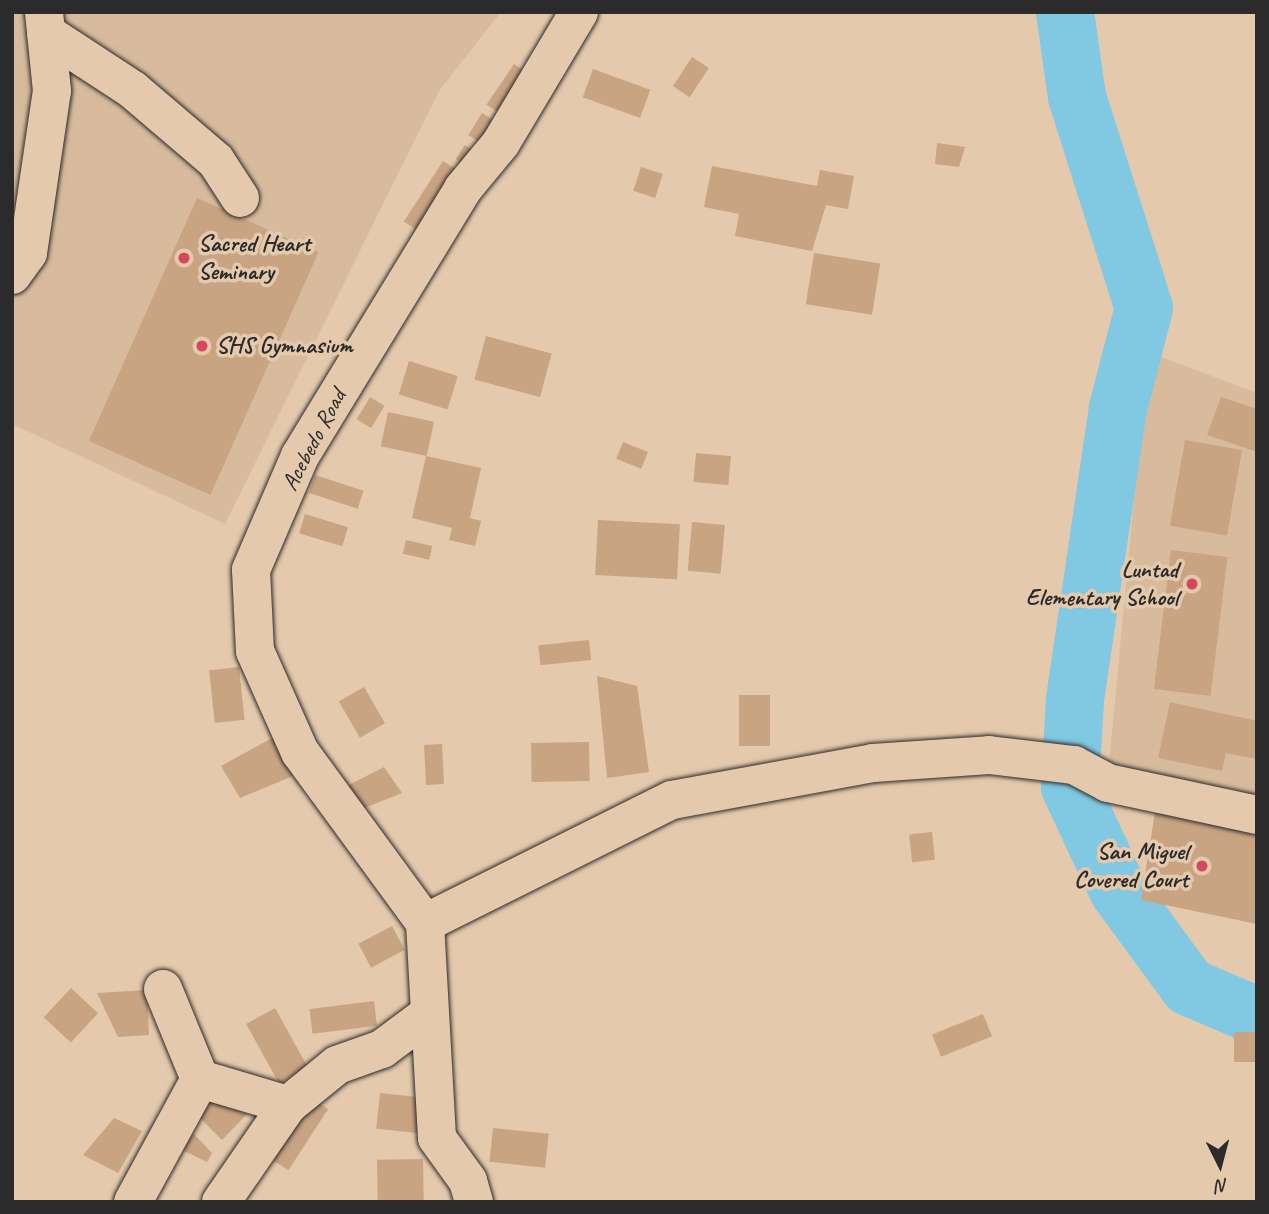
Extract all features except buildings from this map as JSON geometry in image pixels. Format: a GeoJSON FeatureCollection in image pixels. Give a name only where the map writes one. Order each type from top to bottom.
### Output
{"type":"FeatureCollection","features":[{"type":"Feature","properties":{"kind":"street","name":"Acebedo Road"},"geometry":{"type":"LineString","coordinates":[[425,923],[300,752],[255,651],[251,570],[300,456],[463,188],[501,143],[579,12]]}},
{"type":"Feature","properties":{"kind":"street"},"geometry":{"type":"LineString","coordinates":[[45,23],[216,161],[240,198]]}},
{"type":"Feature","properties":{"kind":"street"},"geometry":{"type":"LineString","coordinates":[[12,275],[29,253],[52,91],[45,23]]}},
{"type":"Feature","properties":{"kind":"street"},"geometry":{"type":"LineString","coordinates":[[474,1202],[468,1181],[437,1138],[425,923],[672,800],[873,763],[989,755],[1074,765],[1108,783],[1257,815]]}},
{"type":"Feature","properties":{"kind":"street"},"geometry":{"type":"LineString","coordinates":[[163,989],[200,1079]]}},
{"type":"Feature","properties":{"kind":"street"},"geometry":{"type":"LineString","coordinates":[[221,1202],[288,1105],[337,1065],[382,1049],[429,1014]]}},
{"type":"Feature","properties":{"kind":"street"},"geometry":{"type":"LineString","coordinates":[[200,1079],[288,1105]]}},
{"type":"Feature","properties":{"kind":"street"},"geometry":{"type":"LineString","coordinates":[[133,1202],[200,1079]]}},
{"type":"Feature","properties":{"kind":"shaded area","name":"Sacred Heart Seminary"},"geometry":{"type":"Polygon","coordinates":[[[12,12],[501,12],[439,91],[225,524],[12,424],[12,12]]]}},
{"type":"Feature","properties":{"kind":"shaded area","name":"Luntad Elementary School"},"geometry":{"type":"Polygon","coordinates":[[[1148,352],[1257,393],[1257,798],[1108,775],[1148,352]]]}},
{"type":"Feature","properties":{"kind":"waterway"},"geometry":{"type":"LineString","coordinates":[[1065,12],[1077,97],[1144,308],[1118,408],[1075,700],[1070,787],[1118,890],[1189,987],[1257,1016]]}},
{"type":"Feature","properties":{"kind":"place","name":"Sacred Heart Seminary"},"geometry":{"type":"Point","coordinates":[184,258]}},
{"type":"Feature","properties":{"kind":"place","name":"SHS Gymnasium"},"geometry":{"type":"Point","coordinates":[202,346]}},
{"type":"Feature","properties":{"kind":"place","name":"Luntad Elementary School"},"geometry":{"type":"Point","coordinates":[1192,584]}},
{"type":"Feature","properties":{"kind":"place","name":"San Miguel Covered Court"},"geometry":{"type":"Point","coordinates":[1202,866]}}]}
